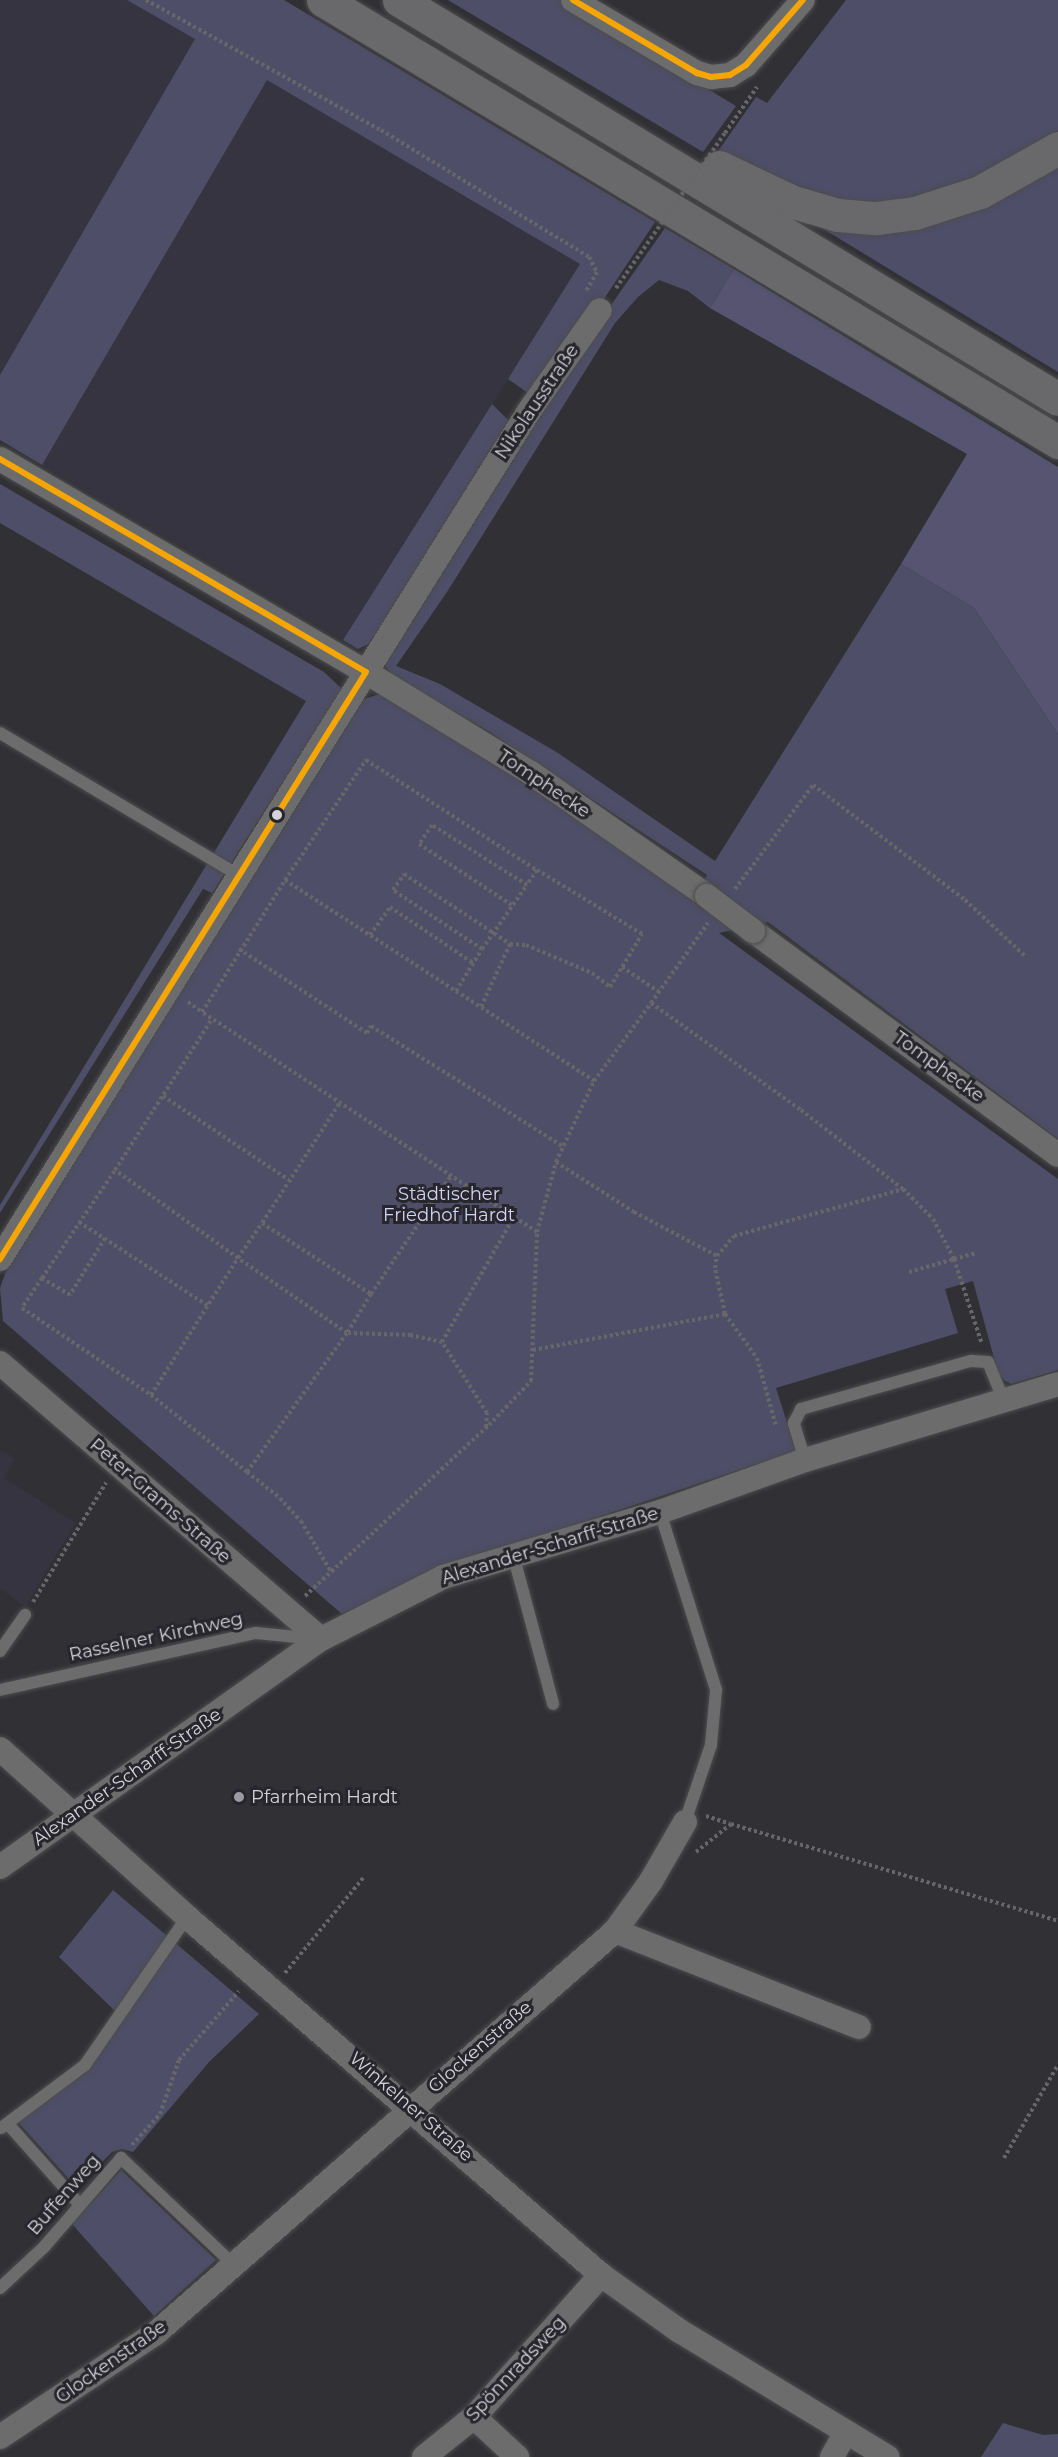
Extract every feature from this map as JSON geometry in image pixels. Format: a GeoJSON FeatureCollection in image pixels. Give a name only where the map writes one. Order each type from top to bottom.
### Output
{"type":"FeatureCollection","features":[{"type":"Feature","properties":{"kind":"highway"},"geometry":{"type":"LineString","coordinates":[[323,0],[1058,441]]}},
{"type":"Feature","properties":{"kind":"highway"},"geometry":{"type":"LineString","coordinates":[[399,0],[1058,399]]}},
{"type":"Feature","properties":{"kind":"highway"},"geometry":{"type":"LineString","coordinates":[[434,0],[743,181],[793,202],[838,215],[876,218],[946,205],[1012,176],[1058,148]]}},
{"type":"Feature","properties":{"kind":"street"},"geometry":{"type":"LineString","coordinates":[[573,0],[697,73],[711,77],[730,75],[746,65],[802,0]]}},
{"type":"Feature","properties":{"kind":"street","name":"Nikolausstraße"},"geometry":{"type":"LineString","coordinates":[[0,1259],[529,411],[590,306]]}},
{"type":"Feature","properties":{"kind":"street","name":"Tomphecke"},"geometry":{"type":"LineString","coordinates":[[0,459],[366,672],[531,773],[707,896],[1058,1155]]}},
{"type":"Feature","properties":{"kind":"street","name":"Peter-Grams-Straße"},"geometry":{"type":"LineString","coordinates":[[0,1363],[287,1613],[321,1639]]}},
{"type":"Feature","properties":{"kind":"street","name":"Alexander-Scharff-Straße"},"geometry":{"type":"LineString","coordinates":[[0,1867],[321,1639],[443,1577],[514,1558],[660,1512],[795,1463],[1058,1384]]}},
{"type":"Feature","properties":{"kind":"street","name":"Winkelner Straße"},"geometry":{"type":"LineString","coordinates":[[0,1749],[187,1917],[411,2107],[601,2275],[678,2330],[845,2434],[888,2457]]}},
{"type":"Feature","properties":{"kind":"street","name":"Glockenstraße"},"geometry":{"type":"LineString","coordinates":[[0,2437],[156,2333],[411,2107],[615,1931],[656,1873],[688,1816]]}},
{"type":"Feature","properties":{"kind":"street"},"geometry":{"type":"LineString","coordinates":[[615,1931],[859,2027]]}},
{"type":"Feature","properties":{"kind":"street","name":"Spönnradsweg"},"geometry":{"type":"LineString","coordinates":[[424,2457],[474,2417],[601,2275]]}},
{"type":"Feature","properties":{"kind":"street"},"geometry":{"type":"LineString","coordinates":[[474,2417],[517,2457]]}},
{"type":"Feature","properties":{"kind":"street"},"geometry":{"type":"LineString","coordinates":[[832,2457],[845,2434]]}},
{"type":"Feature","properties":{"kind":"lane"},"geometry":{"type":"LineString","coordinates":[[0,733],[240,876]]}},
{"type":"Feature","properties":{"kind":"lane"},"geometry":{"type":"LineString","coordinates":[[795,1463],[794,1423],[801,1409],[971,1361],[988,1362],[1004,1401]]}},
{"type":"Feature","properties":{"kind":"lane"},"geometry":{"type":"LineString","coordinates":[[660,1512],[716,1690],[711,1745],[688,1816]]}},
{"type":"Feature","properties":{"kind":"lane"},"geometry":{"type":"LineString","coordinates":[[514,1558],[553,1704]]}},
{"type":"Feature","properties":{"kind":"lane"},"geometry":{"type":"LineString","coordinates":[[0,1651],[24,1615]]}},
{"type":"Feature","properties":{"kind":"lane","name":"Rasselner Kirchweg"},"geometry":{"type":"LineString","coordinates":[[0,1690],[256,1633],[321,1639]]}},
{"type":"Feature","properties":{"kind":"lane"},"geometry":{"type":"LineString","coordinates":[[80,2205],[4,2126],[85,2065],[187,1917]]}},
{"type":"Feature","properties":{"kind":"lane","name":"Buffenweg"},"geometry":{"type":"LineString","coordinates":[[0,2288],[80,2205],[121,2158],[234,2265]]}},
{"type":"Feature","properties":{"kind":"path"},"geometry":{"type":"LineString","coordinates":[[146,0],[381,130],[589,257],[597,272],[590,306]]}},
{"type":"Feature","properties":{"kind":"path"},"geometry":{"type":"LineString","coordinates":[[616,288],[725,133]]}},
{"type":"Feature","properties":{"kind":"path"},"geometry":{"type":"LineString","coordinates":[[482,949],[393,890],[404,874],[510,944],[526,945],[592,973],[610,987],[642,934],[537,870],[366,760],[239,949],[202,1012],[537,1232]]}},
{"type":"Feature","properties":{"kind":"path"},"geometry":{"type":"LineString","coordinates":[[813,785],[965,900],[1024,955]]}},
{"type":"Feature","properties":{"kind":"path"},"geometry":{"type":"LineString","coordinates":[[512,905],[419,844],[432,825],[527,885]]}},
{"type":"Feature","properties":{"kind":"path"},"geometry":{"type":"LineString","coordinates":[[456,991],[472,963],[537,870]]}},
{"type":"Feature","properties":{"kind":"path"},"geometry":{"type":"LineString","coordinates":[[285,880],[594,1081]]}},
{"type":"Feature","properties":{"kind":"path"},"geometry":{"type":"LineString","coordinates":[[370,935],[390,908],[472,963]]}},
{"type":"Feature","properties":{"kind":"path"},"geometry":{"type":"LineString","coordinates":[[481,1007],[510,944]]}},
{"type":"Feature","properties":{"kind":"path"},"geometry":{"type":"LineString","coordinates":[[239,949],[367,1033],[371,1026],[562,1146]]}},
{"type":"Feature","properties":{"kind":"path"},"geometry":{"type":"LineString","coordinates":[[622,967],[659,992]]}},
{"type":"Feature","properties":{"kind":"path"},"geometry":{"type":"LineString","coordinates":[[287,1613],[486,1428],[531,1381],[537,1232],[556,1162],[594,1081],[651,1003],[903,1189],[933,1220],[954,1259],[988,1362]]}},
{"type":"Feature","properties":{"kind":"path"},"geometry":{"type":"LineString","coordinates":[[212,1019],[164,1096],[22,1308],[152,1395],[280,1498],[301,1521],[331,1572]]}},
{"type":"Feature","properties":{"kind":"path"},"geometry":{"type":"LineString","coordinates":[[164,1096],[289,1180]]}},
{"type":"Feature","properties":{"kind":"path"},"geometry":{"type":"LineString","coordinates":[[152,1395],[207,1305],[339,1104]]}},
{"type":"Feature","properties":{"kind":"path"},"geometry":{"type":"LineString","coordinates":[[556,1162],[634,1212],[717,1256]]}},
{"type":"Feature","properties":{"kind":"path"},"geometry":{"type":"LineString","coordinates":[[115,1170],[347,1333],[410,1335],[442,1342],[488,1413],[486,1428]]}},
{"type":"Feature","properties":{"kind":"path"},"geometry":{"type":"LineString","coordinates":[[247,1472],[347,1333],[451,1176]]}},
{"type":"Feature","properties":{"kind":"path"},"geometry":{"type":"LineString","coordinates":[[795,1463],[757,1358],[725,1314],[716,1268],[717,1256],[734,1236],[903,1189]]}},
{"type":"Feature","properties":{"kind":"path"},"geometry":{"type":"LineString","coordinates":[[442,1342],[514,1217]]}},
{"type":"Feature","properties":{"kind":"path"},"geometry":{"type":"LineString","coordinates":[[79,1222],[207,1305]]}},
{"type":"Feature","properties":{"kind":"path"},"geometry":{"type":"LineString","coordinates":[[262,1223],[371,1294]]}},
{"type":"Feature","properties":{"kind":"path"},"geometry":{"type":"LineString","coordinates":[[42,1278],[70,1295],[105,1238]]}},
{"type":"Feature","properties":{"kind":"path"},"geometry":{"type":"LineString","coordinates":[[909,1272],[977,1254]]}},
{"type":"Feature","properties":{"kind":"path"},"geometry":{"type":"LineString","coordinates":[[533,1350],[725,1314]]}},
{"type":"Feature","properties":{"kind":"path"},"geometry":{"type":"LineString","coordinates":[[24,1615],[118,1464]]}},
{"type":"Feature","properties":{"kind":"path"},"geometry":{"type":"LineString","coordinates":[[688,1816],[731,1824],[1058,1921]]}},
{"type":"Feature","properties":{"kind":"path"},"geometry":{"type":"LineString","coordinates":[[656,1873],[691,1856],[731,1824]]}},
{"type":"Feature","properties":{"kind":"path"},"geometry":{"type":"LineString","coordinates":[[121,2158],[160,2114],[179,2060],[264,1980],[363,1878]]}},
{"type":"Feature","properties":{"kind":"path"},"geometry":{"type":"LineString","coordinates":[[1004,2158],[1058,2065]]}},
{"type":"Feature","properties":{"kind":"shaded area"},"geometry":{"type":"Polygon","coordinates":[[[0,0],[127,0],[196,39],[0,375],[0,0]]]}},
{"type":"Feature","properties":{"kind":"shaded area"},"geometry":{"type":"Polygon","coordinates":[[[267,79],[581,264],[343,640],[42,465],[267,79]]]}},
{"type":"Feature","properties":{"kind":"shaded area"},"geometry":{"type":"Polygon","coordinates":[[[734,269],[1058,467],[1058,734],[974,608],[901,564],[967,454],[710,308],[734,269]]]}},
{"type":"Feature","properties":{"kind":"shaded area"},"geometry":{"type":"Polygon","coordinates":[[[0,1450],[15,1458],[4,1478],[75,1523],[25,1607],[0,1588],[0,1450]]]}},
{"type":"Feature","properties":{"kind":"green space"},"geometry":{"type":"Polygon","coordinates":[[[127,0],[284,0],[655,222],[544,389],[528,393],[508,379],[580,264],[267,80],[42,465],[0,440],[0,375],[195,39],[127,0]]]}},
{"type":"Feature","properties":{"kind":"green space"},"geometry":{"type":"Polygon","coordinates":[[[448,0],[559,0],[736,106],[703,152],[448,0]]]}},
{"type":"Feature","properties":{"kind":"green space"},"geometry":{"type":"Polygon","coordinates":[[[846,0],[1058,0],[1058,131],[974,181],[922,198],[869,204],[794,193],[714,157],[756,97],[767,103],[846,0]]]}},
{"type":"Feature","properties":{"kind":"green space"},"geometry":{"type":"Polygon","coordinates":[[[1058,155],[1058,372],[812,222],[831,220],[1058,155]]]}},
{"type":"Feature","properties":{"kind":"green space","name":"Städtischer Friedhof Hardt"},"geometry":{"type":"Polygon","coordinates":[[[665,228],[734,269],[710,308],[688,291],[659,280],[638,297],[615,323],[447,592],[396,666],[440,684],[558,753],[715,861],[901,564],[974,608],[1058,734],[1058,1139],[768,922],[719,933],[1058,1179],[1058,1370],[1011,1384],[1004,1380],[998,1373],[973,1281],[945,1289],[958,1333],[776,1388],[796,1451],[424,1575],[342,1614],[3,1321],[0,1288],[5,1274],[361,700],[380,694],[539,791],[695,901],[707,875],[488,731],[391,675],[385,665],[386,653],[583,345],[665,228]]]}},
{"type":"Feature","properties":{"kind":"green space"},"geometry":{"type":"Polygon","coordinates":[[[492,404],[511,423],[392,610],[368,644],[358,649],[343,640],[492,404]]]}},
{"type":"Feature","properties":{"kind":"green space"},"geometry":{"type":"Polygon","coordinates":[[[0,484],[324,672],[342,689],[212,893],[203,889],[0,1213],[0,1205],[306,701],[0,523],[0,484]]]}},
{"type":"Feature","properties":{"kind":"green space"},"geometry":{"type":"Polygon","coordinates":[[[113,1890],[259,2014],[209,2062],[133,2152],[122,2149],[112,2152],[77,2188],[18,2122],[84,2073],[115,2011],[59,1957],[113,1890]]]}},
{"type":"Feature","properties":{"kind":"green space"},"geometry":{"type":"Polygon","coordinates":[[[121,2170],[216,2260],[154,2316],[72,2224],[121,2170]]]}},
{"type":"Feature","properties":{"kind":"green space"},"geometry":{"type":"Polygon","coordinates":[[[1003,2423],[1043,2435],[1058,2434],[1058,2457],[981,2457],[1003,2423]]]}},
{"type":"Feature","properties":{"kind":"transit line"},"geometry":{"type":"LineString","coordinates":[[573,0],[697,73],[711,77],[730,75],[746,65],[803,0]]}},
{"type":"Feature","properties":{"kind":"transit line"},"geometry":{"type":"LineString","coordinates":[[0,459],[366,672],[0,1259]]}},
{"type":"Feature","properties":{"kind":"place","name":"Pfarrheim Hardt"},"geometry":{"type":"Point","coordinates":[239,1797]}}]}
